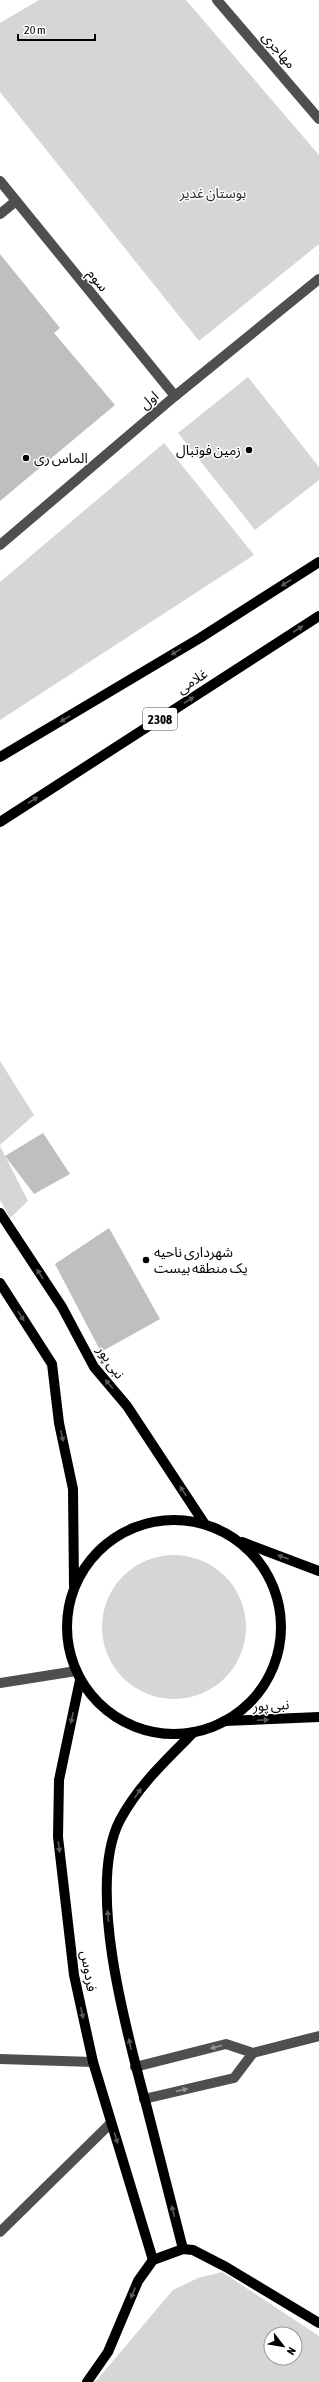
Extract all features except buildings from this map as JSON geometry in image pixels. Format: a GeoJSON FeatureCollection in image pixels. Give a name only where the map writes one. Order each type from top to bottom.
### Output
{"type":"FeatureCollection","features":[{"type":"Feature","properties":{"kind":"main road"},"geometry":{"type":"LineString","coordinates":[[0,757],[200,638],[319,562]]}},
{"type":"Feature","properties":{"kind":"main road","name":"غلامی"},"geometry":{"type":"LineString","coordinates":[[0,822],[319,616]]}},
{"type":"Feature","properties":{"kind":"main road","name":"نبی پور"},"geometry":{"type":"LineString","coordinates":[[0,1213],[62,1307],[94,1367],[127,1406],[204,1523]]}},
{"type":"Feature","properties":{"kind":"main road"},"geometry":{"type":"LineString","coordinates":[[0,1283],[52,1364],[59,1423],[73,1489],[74,1586],[67,1615],[68,1636],[76,1671],[80,1680],[101,1706],[129,1724],[161,1734],[194,1732],[224,1721],[249,1703],[267,1679],[278,1650],[281,1620],[275,1590],[260,1563],[239,1541]]}},
{"type":"Feature","properties":{"kind":"main road"},"geometry":{"type":"LineString","coordinates":[[74,1586],[90,1559],[113,1538],[142,1524],[173,1519],[204,1523],[239,1541],[319,1571]]}},
{"type":"Feature","properties":{"kind":"main road","name":"فردوس"},"geometry":{"type":"LineString","coordinates":[[80,1680],[59,1780],[58,1837],[74,1975],[92,2062],[153,2260]]}},
{"type":"Feature","properties":{"kind":"main road","name":"نبی پور"},"geometry":{"type":"LineString","coordinates":[[224,1721],[319,1717]]}},
{"type":"Feature","properties":{"kind":"main road","name":"فردوس"},"geometry":{"type":"LineString","coordinates":[[183,2249],[135,2067],[112,1954],[107,1906],[109,1855],[120,1821],[139,1790],[194,1732]]}},
{"type":"Feature","properties":{"kind":"main road"},"geometry":{"type":"LineString","coordinates":[[87,2382],[108,2352],[138,2281],[153,2260],[183,2249],[193,2250],[226,2267],[319,2323]]}},
{"type":"Feature","properties":{"kind":"street","name":"مهاجری"},"geometry":{"type":"LineString","coordinates":[[217,0],[319,119]]}},
{"type":"Feature","properties":{"kind":"street","name":"سوم"},"geometry":{"type":"LineString","coordinates":[[0,181],[175,396]]}},
{"type":"Feature","properties":{"kind":"street"},"geometry":{"type":"LineString","coordinates":[[0,214],[16,201]]}},
{"type":"Feature","properties":{"kind":"street","name":"اول"},"geometry":{"type":"LineString","coordinates":[[0,544],[175,396],[319,279]]}},
{"type":"Feature","properties":{"kind":"street"},"geometry":{"type":"LineString","coordinates":[[0,1683],[76,1671]]}},
{"type":"Feature","properties":{"kind":"street"},"geometry":{"type":"LineString","coordinates":[[135,2067],[226,2044],[253,2053],[319,2036]]}},
{"type":"Feature","properties":{"kind":"street"},"geometry":{"type":"LineString","coordinates":[[144,2099],[234,2078],[253,2053]]}},
{"type":"Feature","properties":{"kind":"street"},"geometry":{"type":"LineString","coordinates":[[0,2059],[92,2062]]}},
{"type":"Feature","properties":{"kind":"street"},"geometry":{"type":"LineString","coordinates":[[0,2232],[111,2122]]}},
{"type":"Feature","properties":{"kind":"green space","name":"بوستان غدیر"},"geometry":{"type":"Polygon","coordinates":[[[39,0],[186,0],[319,155],[319,244],[199,341],[0,92],[0,23],[39,0]]]}},
{"type":"Feature","properties":{"kind":"green space","name":"زمین فوتبال"},"geometry":{"type":"Polygon","coordinates":[[[248,377],[319,467],[319,480],[255,530],[178,433],[248,377]]]}},
{"type":"Feature","properties":{"kind":"green space"},"geometry":{"type":"Polygon","coordinates":[[[164,443],[254,555],[0,720],[0,582],[164,443]]]}},
{"type":"Feature","properties":{"kind":"green space"},"geometry":{"type":"Polygon","coordinates":[[[0,1061],[34,1115],[0,1145],[0,1061]]]}},
{"type":"Feature","properties":{"kind":"green space"},"geometry":{"type":"Polygon","coordinates":[[[0,1146],[28,1201],[10,1218],[0,1200],[0,1146]]]}},
{"type":"Feature","properties":{"kind":"green space"},"geometry":{"type":"Polygon","coordinates":[[[174,1555],[195,1558],[214,1567],[225,1576],[234,1587],[243,1606],[246,1627],[243,1648],[234,1667],[225,1678],[214,1687],[195,1696],[174,1699],[153,1696],[134,1687],[123,1678],[114,1667],[105,1648],[102,1627],[105,1606],[114,1587],[123,1576],[134,1567],[153,1558],[174,1555]]]}},
{"type":"Feature","properties":{"kind":"green space"},"geometry":{"type":"Polygon","coordinates":[[[222,2272],[319,2336],[319,2382],[95,2382],[173,2290],[198,2278],[222,2272]]]}},
{"type":"Feature","properties":{"kind":"place","name":"زمین فوتبال"},"geometry":{"type":"Point","coordinates":[249,450]}},
{"type":"Feature","properties":{"kind":"place","name":"الماس ری"},"geometry":{"type":"Point","coordinates":[26,458]}},
{"type":"Feature","properties":{"kind":"place","name":"شهرداری ناحیه یک منطقه بیست"},"geometry":{"type":"Point","coordinates":[146,1260]}}]}
